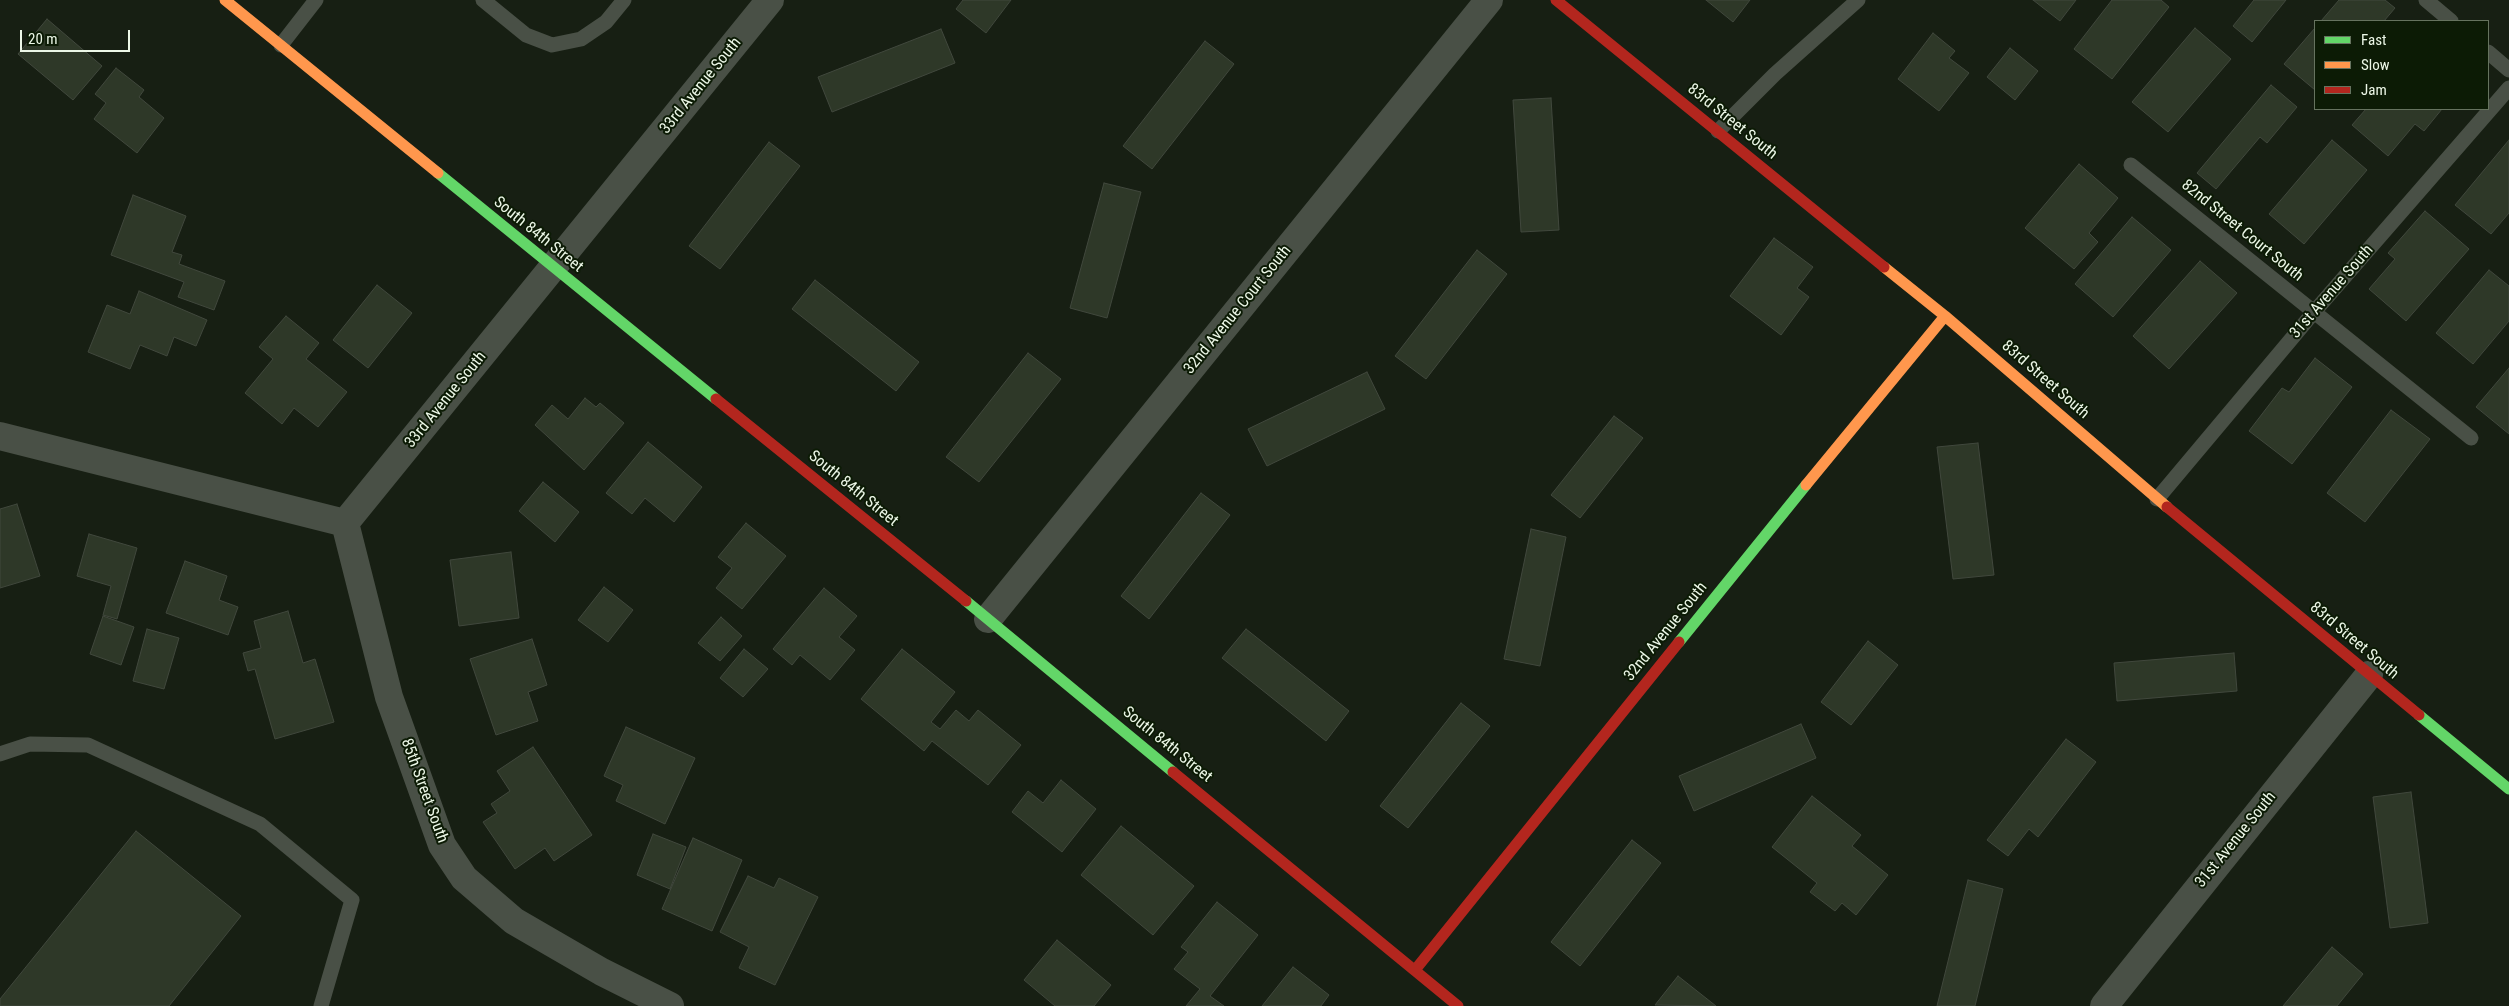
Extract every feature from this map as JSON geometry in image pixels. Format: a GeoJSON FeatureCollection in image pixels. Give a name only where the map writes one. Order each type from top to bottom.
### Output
{"type":"FeatureCollection","features":[{"type":"Feature","properties":{"kind":"street","name":"South 84th Street"},"geometry":{"type":"LineString","coordinates":[[226,0],[553,268],[988,619],[1458,1006]]}},
{"type":"Feature","properties":{"kind":"street","name":"33rd Avenue South"},"geometry":{"type":"LineString","coordinates":[[345,523],[770,0]]}},
{"type":"Feature","properties":{"kind":"street","name":"32nd Avenue Court South"},"geometry":{"type":"LineString","coordinates":[[988,619],[1489,0]]}},
{"type":"Feature","properties":{"kind":"street","name":"83rd Street South"},"geometry":{"type":"LineString","coordinates":[[1556,0],[1946,316],[2157,499],[2509,789]]}},
{"type":"Feature","properties":{"kind":"street","name":"32nd Avenue South"},"geometry":{"type":"LineString","coordinates":[[1414,970],[1744,561],[1946,316]]}},
{"type":"Feature","properties":{"kind":"street"},"geometry":{"type":"LineString","coordinates":[[0,436],[345,523]]}},
{"type":"Feature","properties":{"kind":"street","name":"85th Street South"},"geometry":{"type":"LineString","coordinates":[[345,523],[389,697],[442,845],[464,878],[514,921],[602,972],[670,1006]]}},
{"type":"Feature","properties":{"kind":"street","name":"31st Avenue South"},"geometry":{"type":"LineString","coordinates":[[2104,1006],[2369,675]]}},
{"type":"Feature","properties":{"kind":"lane"},"geometry":{"type":"LineString","coordinates":[[281,45],[316,0]]}},
{"type":"Feature","properties":{"kind":"lane"},"geometry":{"type":"LineString","coordinates":[[483,0],[526,35],[552,45],[581,39],[606,22],[624,0]]}},
{"type":"Feature","properties":{"kind":"lane"},"geometry":{"type":"LineString","coordinates":[[1718,131],[1775,74],[1858,0]]}},
{"type":"Feature","properties":{"kind":"lane"},"geometry":{"type":"LineString","coordinates":[[2426,0],[2450,20]]}},
{"type":"Feature","properties":{"kind":"lane"},"geometry":{"type":"LineString","coordinates":[[2489,53],[2509,70]]}},
{"type":"Feature","properties":{"kind":"lane","name":"31st Avenue South"},"geometry":{"type":"LineString","coordinates":[[2157,499],[2314,312],[2509,88]]}},
{"type":"Feature","properties":{"kind":"lane","name":"82nd Street Court South"},"geometry":{"type":"LineString","coordinates":[[2130,165],[2471,438]]}},
{"type":"Feature","properties":{"kind":"lane"},"geometry":{"type":"LineString","coordinates":[[0,754],[30,744],[88,745],[260,824],[352,900],[321,1006]]}},
{"type":"Feature","properties":{"kind":"building"},"geometry":{"type":"Polygon","coordinates":[[[963,0],[1011,0],[986,33],[956,9],[963,0]]]}},
{"type":"Feature","properties":{"kind":"building"},"geometry":{"type":"Polygon","coordinates":[[[1706,0],[1750,0],[1733,22],[1706,0]]]}},
{"type":"Feature","properties":{"kind":"building"},"geometry":{"type":"Polygon","coordinates":[[[2033,0],[2076,0],[2060,21],[2033,0]]]}},
{"type":"Feature","properties":{"kind":"building"},"geometry":{"type":"Polygon","coordinates":[[[2112,0],[2161,0],[2169,7],[2112,79],[2074,49],[2112,0]]]}},
{"type":"Feature","properties":{"kind":"building"},"geometry":{"type":"Polygon","coordinates":[[[2254,0],[2286,0],[2252,42],[2233,26],[2254,0]]]}},
{"type":"Feature","properties":{"kind":"building"},"geometry":{"type":"Polygon","coordinates":[[[2339,0],[2385,0],[2395,8],[2385,20],[2322,20],[2339,0]]]}},
{"type":"Feature","properties":{"kind":"building"},"geometry":{"type":"Polygon","coordinates":[[[47,19],[102,66],[73,100],[18,54],[47,19]]]}},
{"type":"Feature","properties":{"kind":"building"},"geometry":{"type":"Polygon","coordinates":[[[2195,28],[2231,59],[2168,132],[2132,102],[2195,28]]]}},
{"type":"Feature","properties":{"kind":"building"},"geometry":{"type":"Polygon","coordinates":[[[941,29],[955,63],[832,112],[818,77],[941,29]]]}},
{"type":"Feature","properties":{"kind":"building"},"geometry":{"type":"Polygon","coordinates":[[[2314,29],[2314,89],[2284,64],[2314,29]]]}},
{"type":"Feature","properties":{"kind":"building"},"geometry":{"type":"Polygon","coordinates":[[[1933,33],[1955,51],[1949,58],[1969,73],[1939,111],[1898,79],[1933,33]]]}},
{"type":"Feature","properties":{"kind":"building"},"geometry":{"type":"Polygon","coordinates":[[[1205,41],[1234,64],[1152,169],[1123,146],[1205,41]]]}},
{"type":"Feature","properties":{"kind":"building"},"geometry":{"type":"Polygon","coordinates":[[[2010,48],[2038,71],[2015,100],[1987,77],[2010,48]]]}},
{"type":"Feature","properties":{"kind":"building"},"geometry":{"type":"Polygon","coordinates":[[[116,68],[144,90],[139,97],[164,118],[137,153],[94,119],[106,103],[95,94],[116,68]]]}},
{"type":"Feature","properties":{"kind":"building"},"geometry":{"type":"Polygon","coordinates":[[[2271,85],[2297,107],[2267,143],[2260,137],[2216,189],[2197,173],[2271,85]]]}},
{"type":"Feature","properties":{"kind":"building"},"geometry":{"type":"Polygon","coordinates":[[[1551,98],[1559,230],[1521,232],[1513,100],[1551,98]]]}},
{"type":"Feature","properties":{"kind":"building"},"geometry":{"type":"Polygon","coordinates":[[[2365,110],[2441,110],[2424,131],[2415,124],[2388,156],[2352,125],[2365,110]]]}},
{"type":"Feature","properties":{"kind":"building"},"geometry":{"type":"Polygon","coordinates":[[[2332,140],[2367,170],[2304,244],[2269,214],[2332,140]]]}},
{"type":"Feature","properties":{"kind":"building"},"geometry":{"type":"Polygon","coordinates":[[[2509,140],[2509,213],[2491,234],[2455,205],[2509,140]]]}},
{"type":"Feature","properties":{"kind":"building"},"geometry":{"type":"Polygon","coordinates":[[[769,142],[800,166],[720,269],[689,246],[769,142]]]}},
{"type":"Feature","properties":{"kind":"building"},"geometry":{"type":"Polygon","coordinates":[[[2079,164],[2118,198],[2089,233],[2098,242],[2074,269],[2025,228],[2079,164]]]}},
{"type":"Feature","properties":{"kind":"building"},"geometry":{"type":"Polygon","coordinates":[[[1104,183],[1141,192],[1107,318],[1070,308],[1104,183]]]}},
{"type":"Feature","properties":{"kind":"building"},"geometry":{"type":"Polygon","coordinates":[[[133,195],[186,216],[172,252],[182,255],[179,264],[225,281],[214,310],[178,297],[184,282],[111,255],[133,195]]]}},
{"type":"Feature","properties":{"kind":"building"},"geometry":{"type":"Polygon","coordinates":[[[2425,211],[2469,249],[2406,321],[2369,289],[2395,259],[2388,253],[2425,211]]]}},
{"type":"Feature","properties":{"kind":"building"},"geometry":{"type":"Polygon","coordinates":[[[2132,217],[2171,250],[2113,317],[2075,284],[2132,217]]]}},
{"type":"Feature","properties":{"kind":"building"},"geometry":{"type":"Polygon","coordinates":[[[1774,238],[1813,267],[1797,288],[1809,297],[1781,335],[1730,296],[1774,238]]]}},
{"type":"Feature","properties":{"kind":"building"},"geometry":{"type":"Polygon","coordinates":[[[1477,250],[1507,274],[1426,379],[1395,356],[1477,250]]]}},
{"type":"Feature","properties":{"kind":"building"},"geometry":{"type":"Polygon","coordinates":[[[2200,261],[2237,293],[2169,369],[2133,336],[2200,261]]]}},
{"type":"Feature","properties":{"kind":"building"},"geometry":{"type":"Polygon","coordinates":[[[2489,270],[2509,286],[2509,321],[2473,364],[2436,333],[2489,270]]]}},
{"type":"Feature","properties":{"kind":"building"},"geometry":{"type":"Polygon","coordinates":[[[815,280],[919,362],[896,391],[792,309],[815,280]]]}},
{"type":"Feature","properties":{"kind":"building"},"geometry":{"type":"Polygon","coordinates":[[[377,285],[412,313],[368,368],[333,340],[377,285]]]}},
{"type":"Feature","properties":{"kind":"building"},"geometry":{"type":"Polygon","coordinates":[[[139,291],[207,320],[196,346],[174,337],[167,356],[140,345],[130,369],[88,352],[107,305],[130,314],[139,291]]]}},
{"type":"Feature","properties":{"kind":"building"},"geometry":{"type":"Polygon","coordinates":[[[286,316],[319,343],[306,359],[347,392],[318,427],[294,408],[282,424],[245,393],[273,359],[259,347],[286,316]]]}},
{"type":"Feature","properties":{"kind":"building"},"geometry":{"type":"Polygon","coordinates":[[[1028,353],[1061,379],[979,482],[946,457],[1028,353]]]}},
{"type":"Feature","properties":{"kind":"building"},"geometry":{"type":"Polygon","coordinates":[[[2315,358],[2352,387],[2292,464],[2249,431],[2282,388],[2289,392],[2315,358]]]}},
{"type":"Feature","properties":{"kind":"building"},"geometry":{"type":"Polygon","coordinates":[[[2509,368],[2509,434],[2476,407],[2509,368]]]}},
{"type":"Feature","properties":{"kind":"building"},"geometry":{"type":"Polygon","coordinates":[[[1367,372],[1385,409],[1267,466],[1248,429],[1367,372]]]}},
{"type":"Feature","properties":{"kind":"building"},"geometry":{"type":"Polygon","coordinates":[[[585,398],[596,407],[600,403],[624,423],[584,470],[535,425],[552,405],[568,419],[585,398]]]}},
{"type":"Feature","properties":{"kind":"building"},"geometry":{"type":"Polygon","coordinates":[[[2391,410],[2430,439],[2365,522],[2327,493],[2391,410]]]}},
{"type":"Feature","properties":{"kind":"building"},"geometry":{"type":"Polygon","coordinates":[[[1614,416],[1643,438],[1580,518],[1551,495],[1614,416]]]}},
{"type":"Feature","properties":{"kind":"building"},"geometry":{"type":"Polygon","coordinates":[[[648,442],[702,487],[674,522],[645,498],[632,514],[606,493],[648,442]]]}},
{"type":"Feature","properties":{"kind":"building"},"geometry":{"type":"Polygon","coordinates":[[[1978,443],[1994,575],[1953,579],[1937,447],[1978,443]]]}},
{"type":"Feature","properties":{"kind":"building"},"geometry":{"type":"Polygon","coordinates":[[[543,482],[579,512],[555,542],[519,511],[543,482]]]}},
{"type":"Feature","properties":{"kind":"building"},"geometry":{"type":"Polygon","coordinates":[[[1201,493],[1230,515],[1149,619],[1121,596],[1201,493]]]}},
{"type":"Feature","properties":{"kind":"building"},"geometry":{"type":"Polygon","coordinates":[[[17,504],[40,576],[0,588],[0,509],[17,504]]]}},
{"type":"Feature","properties":{"kind":"building"},"geometry":{"type":"Polygon","coordinates":[[[746,523],[786,556],[742,609],[716,588],[732,568],[718,557],[746,523]]]}},
{"type":"Feature","properties":{"kind":"building"},"geometry":{"type":"Polygon","coordinates":[[[1531,529],[1566,537],[1540,666],[1504,659],[1531,529]]]}},
{"type":"Feature","properties":{"kind":"building"},"geometry":{"type":"Polygon","coordinates":[[[89,534],[137,548],[117,619],[103,615],[111,586],[77,576],[89,534]]]}},
{"type":"Feature","properties":{"kind":"building"},"geometry":{"type":"Polygon","coordinates":[[[511,552],[519,618],[459,626],[450,560],[511,552]]]}},
{"type":"Feature","properties":{"kind":"building"},"geometry":{"type":"Polygon","coordinates":[[[185,561],[227,576],[219,600],[238,607],[228,635],[166,613],[185,561]]]}},
{"type":"Feature","properties":{"kind":"building"},"geometry":{"type":"Polygon","coordinates":[[[604,587],[633,610],[608,642],[578,620],[604,587]]]}},
{"type":"Feature","properties":{"kind":"building"},"geometry":{"type":"Polygon","coordinates":[[[824,588],[857,616],[839,637],[855,650],[830,680],[800,655],[792,665],[773,649],[824,588]]]}},
{"type":"Feature","properties":{"kind":"building"},"geometry":{"type":"Polygon","coordinates":[[[288,611],[303,663],[315,659],[334,722],[275,739],[255,669],[248,671],[243,653],[261,648],[254,621],[288,611]]]}},
{"type":"Feature","properties":{"kind":"building"},"geometry":{"type":"Polygon","coordinates":[[[103,616],[134,627],[121,665],[90,654],[103,616]]]}},
{"type":"Feature","properties":{"kind":"building"},"geometry":{"type":"Polygon","coordinates":[[[721,617],[742,636],[720,661],[698,643],[721,617]]]}},
{"type":"Feature","properties":{"kind":"building"},"geometry":{"type":"Polygon","coordinates":[[[147,629],[179,638],[164,689],[133,681],[147,629]]]}},
{"type":"Feature","properties":{"kind":"building"},"geometry":{"type":"Polygon","coordinates":[[[1246,629],[1349,711],[1326,741],[1222,658],[1246,629]]]}},
{"type":"Feature","properties":{"kind":"building"},"geometry":{"type":"Polygon","coordinates":[[[532,639],[547,685],[528,692],[538,721],[496,735],[470,659],[532,639]]]}},
{"type":"Feature","properties":{"kind":"building"},"geometry":{"type":"Polygon","coordinates":[[[1868,641],[1898,665],[1851,725],[1821,702],[1868,641]]]}},
{"type":"Feature","properties":{"kind":"building"},"geometry":{"type":"Polygon","coordinates":[[[744,649],[768,669],[743,697],[720,678],[744,649]]]}},
{"type":"Feature","properties":{"kind":"building"},"geometry":{"type":"Polygon","coordinates":[[[902,649],[955,692],[931,722],[940,729],[956,710],[969,721],[978,710],[1021,745],[988,785],[932,741],[924,751],[861,699],[902,649]]]}},
{"type":"Feature","properties":{"kind":"building"},"geometry":{"type":"Polygon","coordinates":[[[2234,653],[2237,691],[2117,701],[2114,663],[2234,653]]]}},
{"type":"Feature","properties":{"kind":"building"},"geometry":{"type":"Polygon","coordinates":[[[1461,703],[1490,726],[1408,828],[1380,806],[1461,703]]]}},
{"type":"Feature","properties":{"kind":"building"},"geometry":{"type":"Polygon","coordinates":[[[1801,724],[1816,758],[1694,811],[1679,776],[1801,724]]]}},
{"type":"Feature","properties":{"kind":"building"},"geometry":{"type":"Polygon","coordinates":[[[626,727],[695,758],[665,824],[616,801],[623,785],[604,776],[626,727]]]}},
{"type":"Feature","properties":{"kind":"building"},"geometry":{"type":"Polygon","coordinates":[[[2066,739],[2096,762],[2038,837],[2029,829],[2008,856],[1987,840],[2066,739]]]}},
{"type":"Feature","properties":{"kind":"building"},"geometry":{"type":"Polygon","coordinates":[[[533,747],[592,835],[554,861],[545,848],[515,869],[483,822],[497,813],[491,804],[510,791],[497,771],[533,747]]]}},
{"type":"Feature","properties":{"kind":"building"},"geometry":{"type":"Polygon","coordinates":[[[1061,780],[1096,809],[1062,852],[1012,812],[1028,791],[1043,803],[1061,780]]]}},
{"type":"Feature","properties":{"kind":"building"},"geometry":{"type":"Polygon","coordinates":[[[2411,792],[2428,923],[2390,928],[2373,797],[2411,792]]]}},
{"type":"Feature","properties":{"kind":"building"},"geometry":{"type":"Polygon","coordinates":[[[1812,796],[1861,835],[1852,846],[1888,875],[1856,915],[1842,903],[1835,911],[1810,892],[1817,883],[1772,847],[1812,796]]]}},
{"type":"Feature","properties":{"kind":"building"},"geometry":{"type":"Polygon","coordinates":[[[1121,826],[1194,886],[1153,935],[1081,875],[1121,826]]]}},
{"type":"Feature","properties":{"kind":"building"},"geometry":{"type":"Polygon","coordinates":[[[136,831],[241,916],[169,1006],[0,1006],[0,999],[136,831]]]}},
{"type":"Feature","properties":{"kind":"building"},"geometry":{"type":"Polygon","coordinates":[[[653,834],[686,847],[670,889],[637,875],[653,834]]]}},
{"type":"Feature","properties":{"kind":"building"},"geometry":{"type":"Polygon","coordinates":[[[693,838],[742,860],[712,931],[662,909],[693,838]]]}},
{"type":"Feature","properties":{"kind":"building"},"geometry":{"type":"Polygon","coordinates":[[[1632,840],[1661,863],[1580,966],[1551,942],[1632,840]]]}},
{"type":"Feature","properties":{"kind":"building"},"geometry":{"type":"Polygon","coordinates":[[[748,876],[774,888],[779,878],[818,897],[775,985],[739,968],[749,947],[720,932],[748,876]]]}},
{"type":"Feature","properties":{"kind":"building"},"geometry":{"type":"Polygon","coordinates":[[[1968,880],[2003,889],[1975,1006],[1937,1006],[1968,880]]]}},
{"type":"Feature","properties":{"kind":"building"},"geometry":{"type":"Polygon","coordinates":[[[1217,902],[1258,935],[1210,996],[1224,1006],[1186,1006],[1200,989],[1174,969],[1188,952],[1181,947],[1217,902]]]}},
{"type":"Feature","properties":{"kind":"building"},"geometry":{"type":"Polygon","coordinates":[[[1057,940],[1111,985],[1094,1006],[1055,1006],[1024,980],[1057,940]]]}},
{"type":"Feature","properties":{"kind":"building"},"geometry":{"type":"Polygon","coordinates":[[[2332,947],[2363,974],[2337,1006],[2283,1006],[2332,947]]]}},
{"type":"Feature","properties":{"kind":"building"},"geometry":{"type":"Polygon","coordinates":[[[1293,967],[1329,995],[1321,1006],[1262,1006],[1293,967]]]}},
{"type":"Feature","properties":{"kind":"building"},"geometry":{"type":"Polygon","coordinates":[[[1678,976],[1716,1006],[1655,1005],[1678,976]]]}},
{"type":"Feature","properties":{"kind":"traffic: fast"},"geometry":{"type":"LineString","coordinates":[[438,173],[716,399]]}},
{"type":"Feature","properties":{"kind":"traffic: fast"},"geometry":{"type":"LineString","coordinates":[[1679,642],[1806,485]]}},
{"type":"Feature","properties":{"kind":"traffic: fast"},"geometry":{"type":"LineString","coordinates":[[966,601],[1173,772]]}},
{"type":"Feature","properties":{"kind":"traffic: fast"},"geometry":{"type":"LineString","coordinates":[[2419,715],[2509,789]]}},
{"type":"Feature","properties":{"kind":"traffic: slow"},"geometry":{"type":"LineString","coordinates":[[225,0],[438,173]]}},
{"type":"Feature","properties":{"kind":"traffic: slow"},"geometry":{"type":"LineString","coordinates":[[1884,267],[1945,316],[2167,507]]}},
{"type":"Feature","properties":{"kind":"traffic: slow"},"geometry":{"type":"LineString","coordinates":[[1806,485],[1945,316]]}},
{"type":"Feature","properties":{"kind":"traffic: jam"},"geometry":{"type":"LineString","coordinates":[[1556,0],[1884,267]]}},
{"type":"Feature","properties":{"kind":"traffic: jam"},"geometry":{"type":"LineString","coordinates":[[716,399],[966,601]]}},
{"type":"Feature","properties":{"kind":"traffic: jam"},"geometry":{"type":"LineString","coordinates":[[2167,507],[2419,715]]}},
{"type":"Feature","properties":{"kind":"traffic: jam"},"geometry":{"type":"LineString","coordinates":[[1415,970],[1679,642]]}},
{"type":"Feature","properties":{"kind":"traffic: jam"},"geometry":{"type":"LineString","coordinates":[[1173,772],[1458,1006]]}}]}
